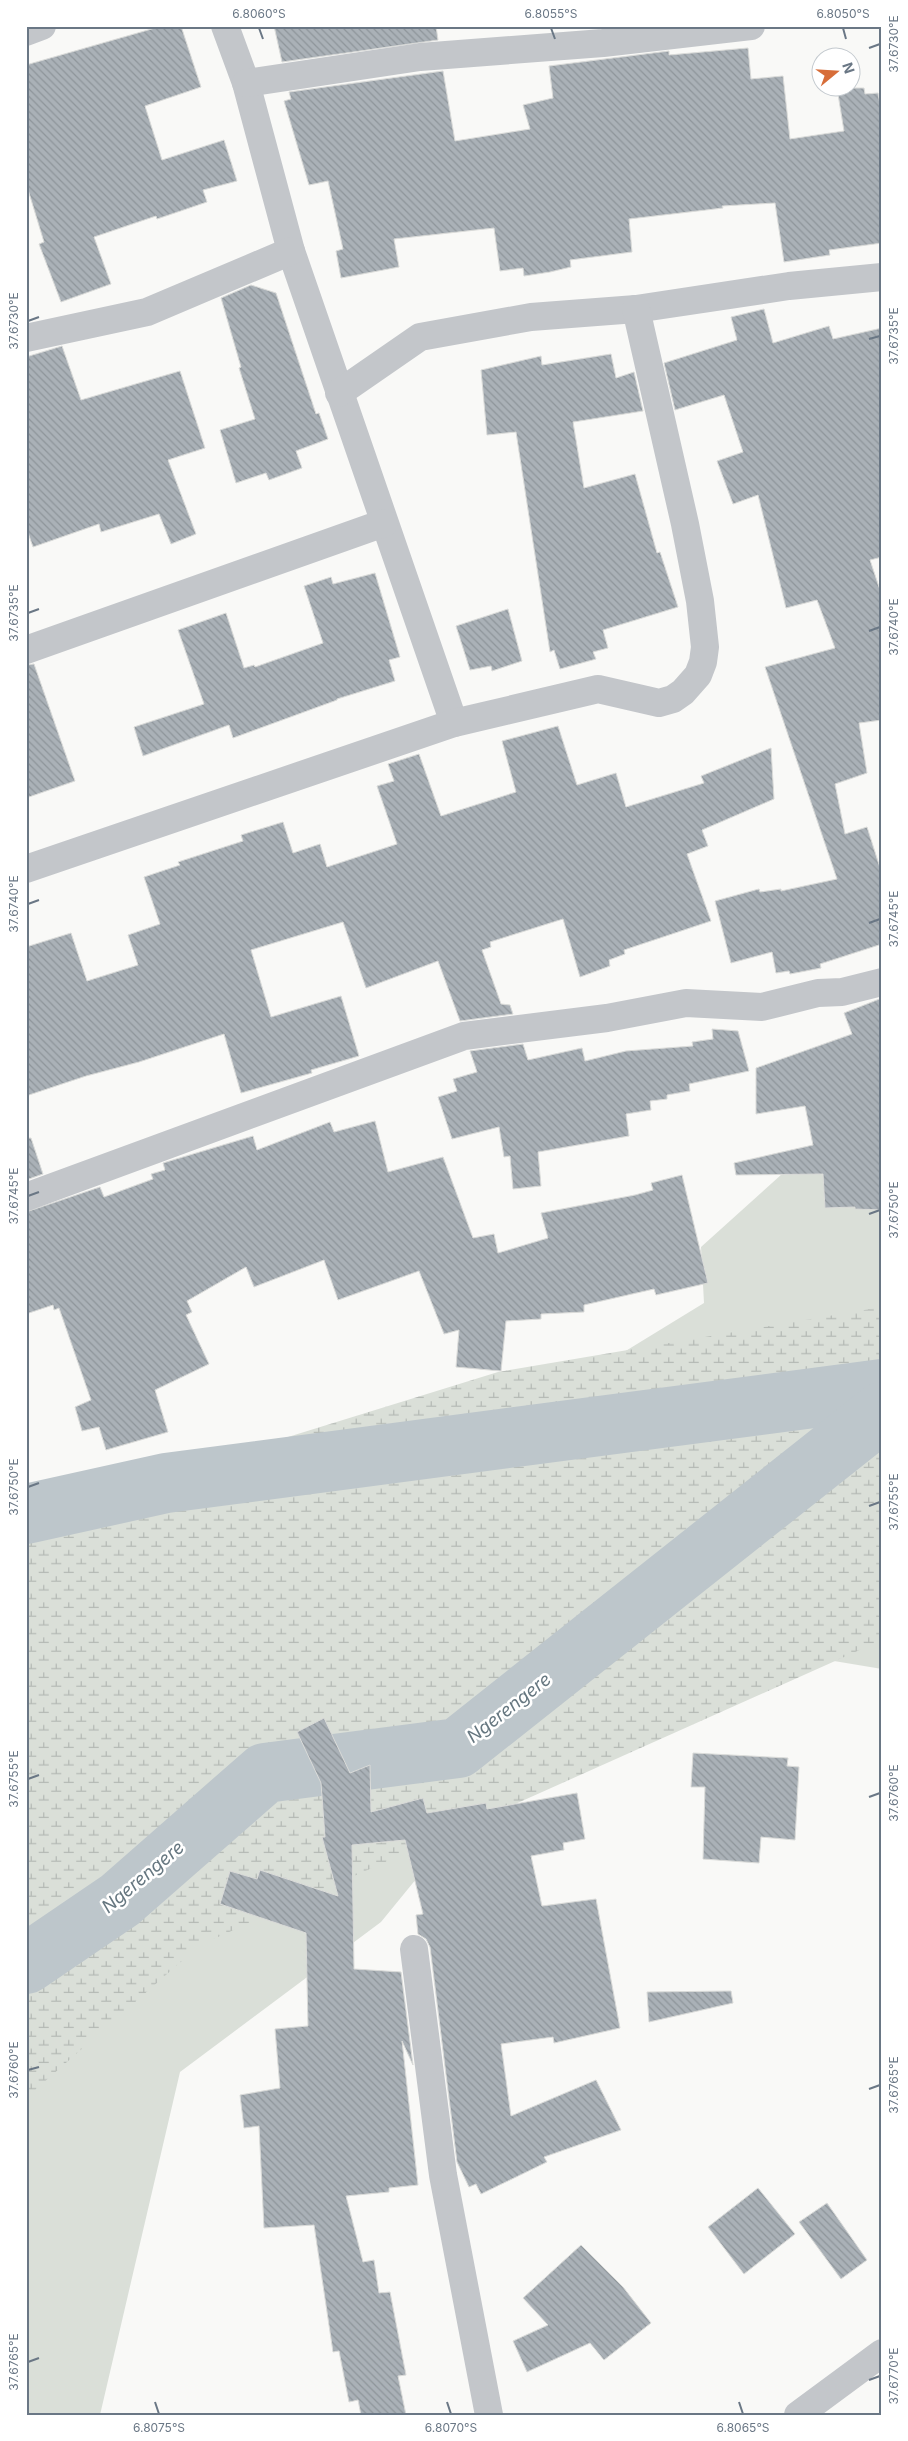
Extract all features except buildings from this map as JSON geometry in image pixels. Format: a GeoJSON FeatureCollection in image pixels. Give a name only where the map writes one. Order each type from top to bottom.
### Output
{"type":"FeatureCollection","features":[{"type":"Feature","properties":{"kind":"street"},"geometry":{"type":"LineString","coordinates":[[26,32],[42,26]]}},
{"type":"Feature","properties":{"kind":"street"},"geometry":{"type":"LineString","coordinates":[[225,26],[246,83],[291,251],[454,723]]}},
{"type":"Feature","properties":{"kind":"street"},"geometry":{"type":"LineString","coordinates":[[246,83],[420,57],[603,43],[751,26]]}},
{"type":"Feature","properties":{"kind":"street"},"geometry":{"type":"LineString","coordinates":[[26,338],[147,312],[291,251]]}},
{"type":"Feature","properties":{"kind":"street"},"geometry":{"type":"LineString","coordinates":[[339,393],[420,337],[530,317],[636,309],[789,286],[882,277]]}},
{"type":"Feature","properties":{"kind":"street"},"geometry":{"type":"LineString","coordinates":[[26,868],[454,723],[598,689],[660,703],[683,692],[698,675],[705,647],[700,601],[685,524],[636,309]]}},
{"type":"Feature","properties":{"kind":"street"},"geometry":{"type":"LineString","coordinates":[[26,650],[384,522]]}},
{"type":"Feature","properties":{"kind":"street"},"geometry":{"type":"LineString","coordinates":[[26,1197],[464,1036],[607,1018],[686,1003],[762,1007],[818,993],[842,992],[882,982]]}},
{"type":"Feature","properties":{"kind":"street"},"geometry":{"type":"LineString","coordinates":[[414,1949],[443,2175],[489,2415]]}},
{"type":"Feature","properties":{"kind":"street"},"geometry":{"type":"LineString","coordinates":[[798,2415],[882,2353]]}},
{"type":"Feature","properties":{"kind":"green space"},"geometry":{"type":"Polygon","coordinates":[[[882,1134],[882,1669],[623,1626],[381,1922],[180,2072],[100,2415],[26,2415],[26,1660],[97,1675],[704,1303],[701,1247],[782,1174],[882,1134]]]}},
{"type":"Feature","properties":{"kind":"green space"},"geometry":{"type":"Polygon","coordinates":[[[882,1307],[882,1640],[200,1945],[26,2098],[26,1502],[204,1463],[498,1372],[882,1307]]]}},
{"type":"Feature","properties":{"kind":"waterway"},"geometry":{"type":"LineString","coordinates":[[26,1514],[166,1483],[882,1389]]}},
{"type":"Feature","properties":{"kind":"waterway","name":"Ngerengere"},"geometry":{"type":"LineString","coordinates":[[26,1964],[120,1900],[265,1773],[458,1748],[882,1412]]}}]}
